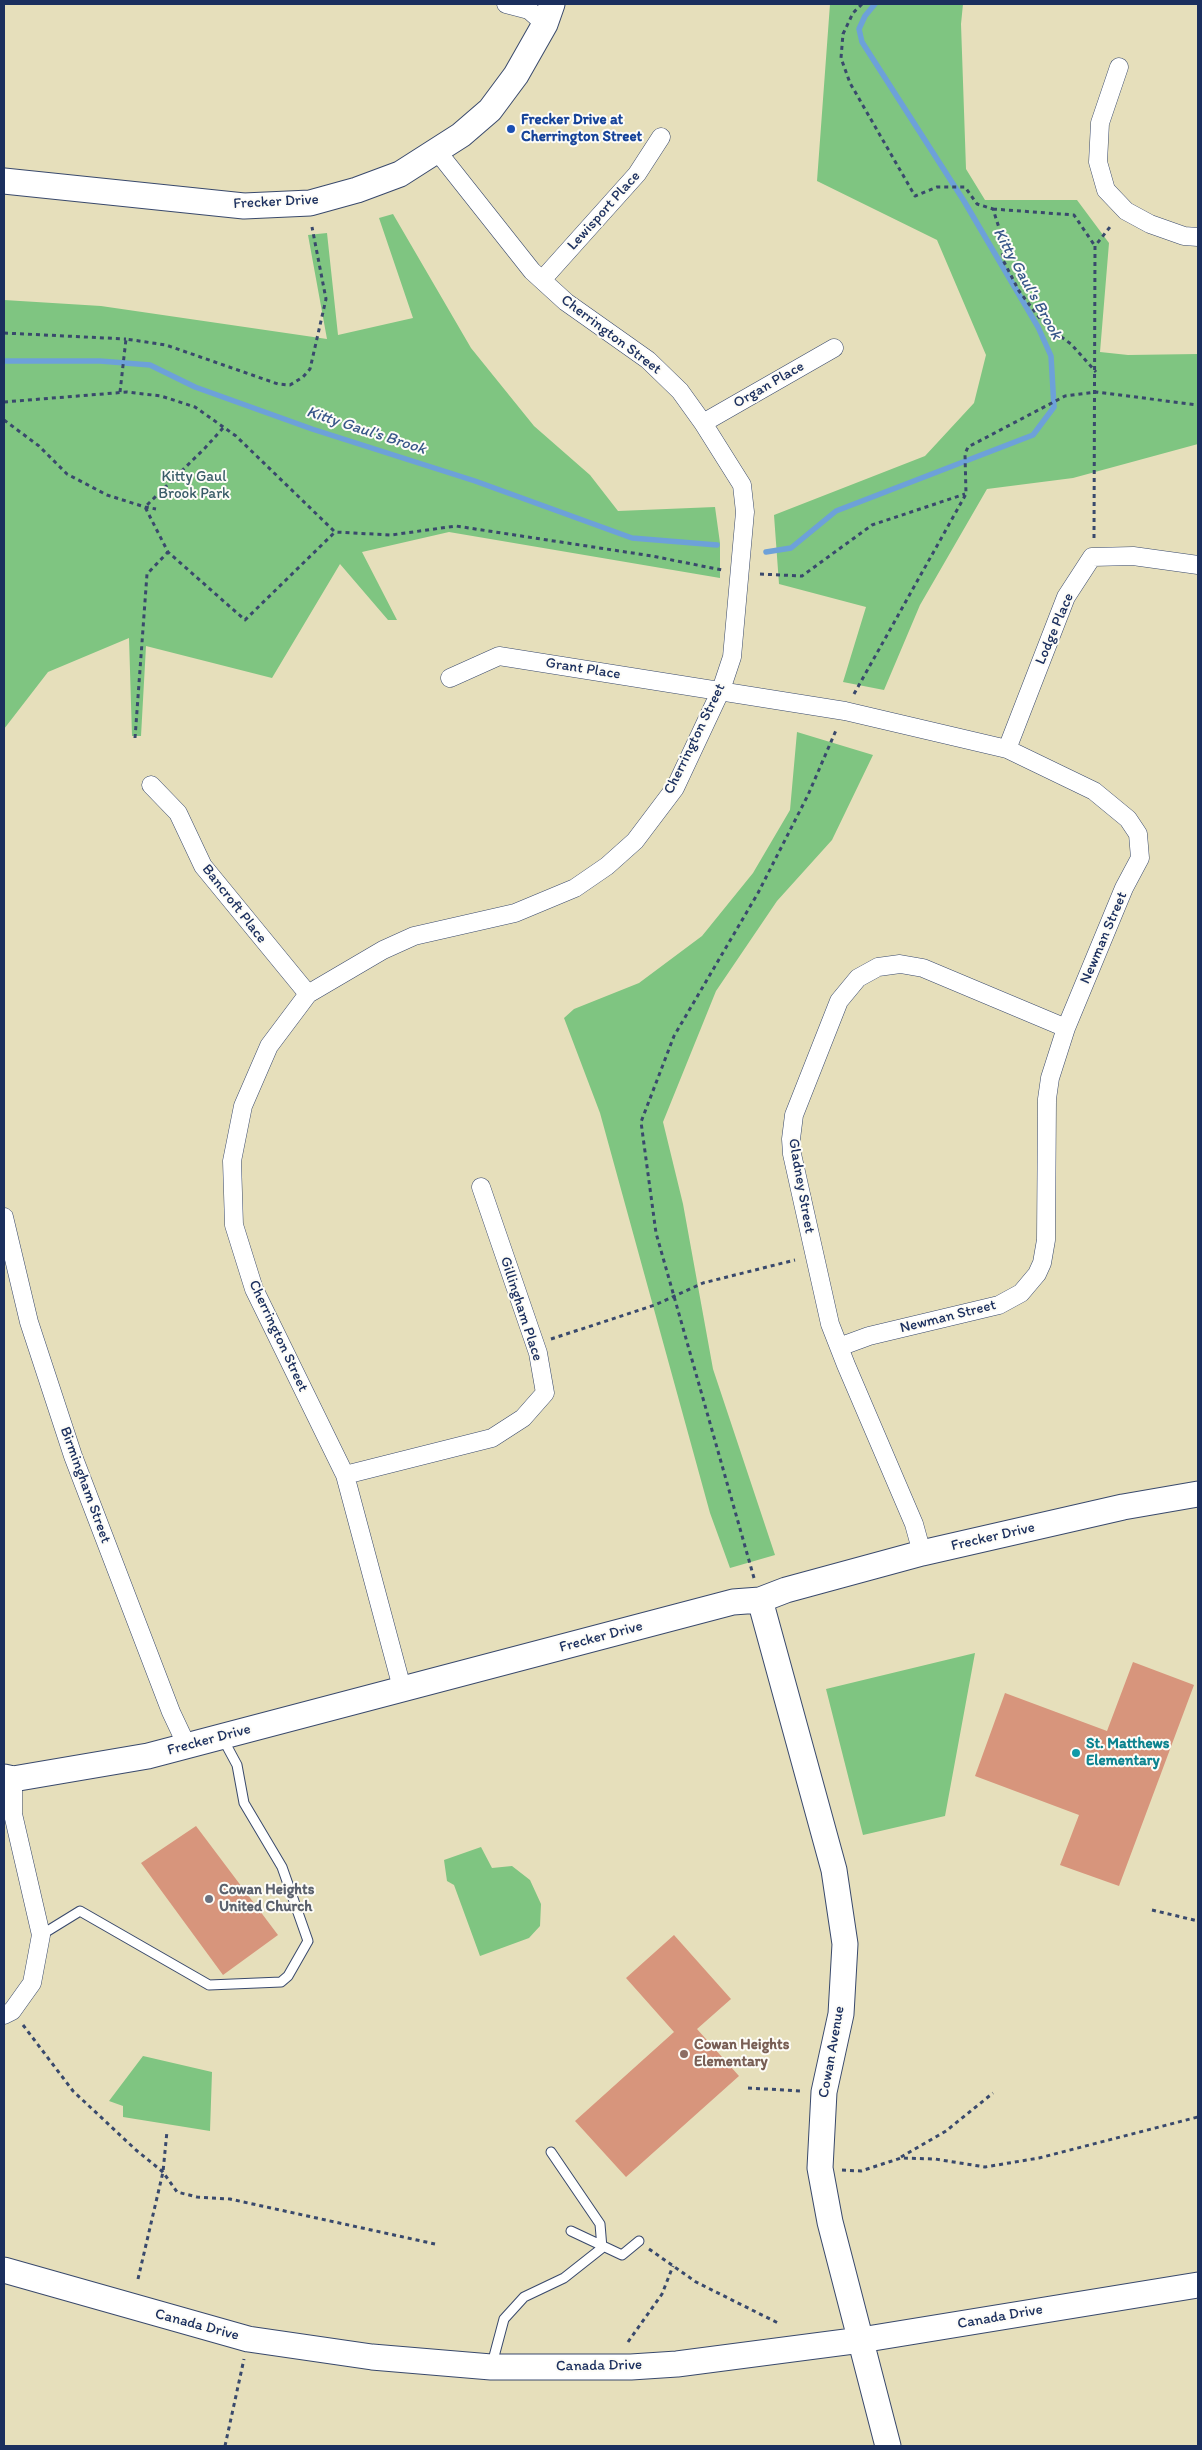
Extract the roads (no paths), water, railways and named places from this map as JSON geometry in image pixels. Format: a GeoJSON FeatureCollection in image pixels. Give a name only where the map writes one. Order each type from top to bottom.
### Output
{"type":"FeatureCollection","features":[{"type":"Feature","properties":{"kind":"street"},"geometry":{"type":"LineString","coordinates":[[506,4],[549,14]]}},
{"type":"Feature","properties":{"kind":"street","name":"Frecker Drive"},"geometry":{"type":"LineString","coordinates":[[4,181],[244,206],[310,203],[357,190],[400,174],[462,135],[490,110],[516,75],[549,14]]}},
{"type":"Feature","properties":{"kind":"street"},"geometry":{"type":"LineString","coordinates":[[1119,67],[1100,123],[1098,162],[1106,190],[1126,211],[1150,224],[1184,236],[1198,237]]}},
{"type":"Feature","properties":{"kind":"street","name":"Lewisport Place"},"geometry":{"type":"LineString","coordinates":[[542,280],[637,174],[661,137]]}},
{"type":"Feature","properties":{"kind":"street","name":"Cherrington Street"},"geometry":{"type":"LineString","coordinates":[[402,1688],[345,1475],[254,1289],[234,1225],[232,1161],[243,1106],[269,1046],[308,994],[383,950],[414,936],[515,913],[575,888],[636,841],[675,788],[721,690],[732,657],[745,512],[742,485],[704,423],[690,404],[659,369],[566,302],[542,280],[513,249],[437,151]]}},
{"type":"Feature","properties":{"kind":"street","name":"Organ Place"},"geometry":{"type":"LineString","coordinates":[[704,423],[834,348]]}},
{"type":"Feature","properties":{"kind":"street","name":"Lodge Place"},"geometry":{"type":"LineString","coordinates":[[1008,749],[1066,597],[1092,557],[1133,556],[1198,565]]}},
{"type":"Feature","properties":{"kind":"street","name":"Grant Place"},"geometry":{"type":"LineString","coordinates":[[450,678],[499,656],[721,690]]}},
{"type":"Feature","properties":{"kind":"street","name":"Newman Street"},"geometry":{"type":"LineString","coordinates":[[721,690],[845,711],[1008,749],[1094,791],[1128,819],[1138,834],[1140,858],[1124,888],[1066,1028],[1055,1057],[1048,1087],[1046,1240],[1038,1274],[1021,1293],[999,1305],[870,1336],[839,1347]]}},
{"type":"Feature","properties":{"kind":"street","name":"Bancroft Place"},"geometry":{"type":"LineString","coordinates":[[151,785],[178,813],[203,866],[308,994]]}},
{"type":"Feature","properties":{"kind":"street","name":"Gladney Street"},"geometry":{"type":"LineString","coordinates":[[922,1553],[914,1524],[839,1347],[825,1304],[791,1139],[791,1126],[797,1103],[844,993],[851,984],[868,971],[889,964],[912,965],[1066,1028]]}},
{"type":"Feature","properties":{"kind":"street","name":"Gillingham Place"},"geometry":{"type":"LineString","coordinates":[[345,1475],[492,1438],[523,1418],[545,1393],[538,1353],[480,1187]]}},
{"type":"Feature","properties":{"kind":"street","name":"Birmingham Street"},"geometry":{"type":"LineString","coordinates":[[4,1217],[29,1322],[73,1456],[171,1712],[187,1746]]}},
{"type":"Feature","properties":{"kind":"street","name":"Frecker Drive"},"geometry":{"type":"LineString","coordinates":[[8,1778],[148,1756],[733,1602],[757,1589],[786,1590],[922,1553],[1103,1512],[1198,1494]]}},
{"type":"Feature","properties":{"kind":"street","name":"Cowan Avenue"},"geometry":{"type":"LineString","coordinates":[[757,1589],[834,1870],[845,1944],[841,2014],[824,2092],[820,2168],[830,2222],[888,2446]]}},
{"type":"Feature","properties":{"kind":"street"},"geometry":{"type":"LineString","coordinates":[[4,2014],[12,2011],[32,1983],[40,1935],[13,1814],[8,1778]]}},
{"type":"Feature","properties":{"kind":"street","name":"Canada Drive"},"geometry":{"type":"LineString","coordinates":[[4,2270],[248,2339],[372,2357],[490,2367],[631,2367],[677,2364],[861,2340],[1198,2285]]}},
{"type":"Feature","properties":{"kind":"lane"},"geometry":{"type":"LineString","coordinates":[[40,1935],[80,1911],[209,1985],[281,1982],[288,1976],[308,1941],[282,1867],[244,1803],[237,1765],[222,1737]]}},
{"type":"Feature","properties":{"kind":"lane"},"geometry":{"type":"LineString","coordinates":[[551,2152],[600,2224],[602,2248]]}},
{"type":"Feature","properties":{"kind":"lane"},"geometry":{"type":"LineString","coordinates":[[571,2231],[602,2248],[622,2256],[639,2241]]}},
{"type":"Feature","properties":{"kind":"lane"},"geometry":{"type":"LineString","coordinates":[[490,2367],[504,2320],[524,2297],[564,2278],[602,2248]]}},
{"type":"Feature","properties":{"kind":"waterway","name":"Kitty Gaul's Brook"},"geometry":{"type":"LineString","coordinates":[[766,552],[791,548],[836,511],[1033,435],[1054,407],[1051,356],[1038,327],[964,201],[862,42],[859,29],[865,16],[875,4]]}},
{"type":"Feature","properties":{"kind":"waterway","name":"Kitty Gaul's Brook"},"geometry":{"type":"LineString","coordinates":[[4,361],[100,361],[150,365],[195,387],[312,429],[475,481],[632,538],[717,545]]}},
{"type":"Feature","properties":{"kind":"place","name":"Frecker Drive at Cherrington Street"},"geometry":{"type":"Point","coordinates":[511,129]}},
{"type":"Feature","properties":{"kind":"place","name":"St. Matthews Elementary"},"geometry":{"type":"Point","coordinates":[1076,1753]}},
{"type":"Feature","properties":{"kind":"place","name":"Cowan Heights United Church"},"geometry":{"type":"Point","coordinates":[209,1899]}},
{"type":"Feature","properties":{"kind":"place","name":"Cowan Heights Elementary"},"geometry":{"type":"Point","coordinates":[684,2054]}},
{"type":"Feature","properties":{"kind":"park label","name":"Kitty Gaul Brook Park"},"geometry":{"type":"Point","coordinates":[194,486]}}]}
